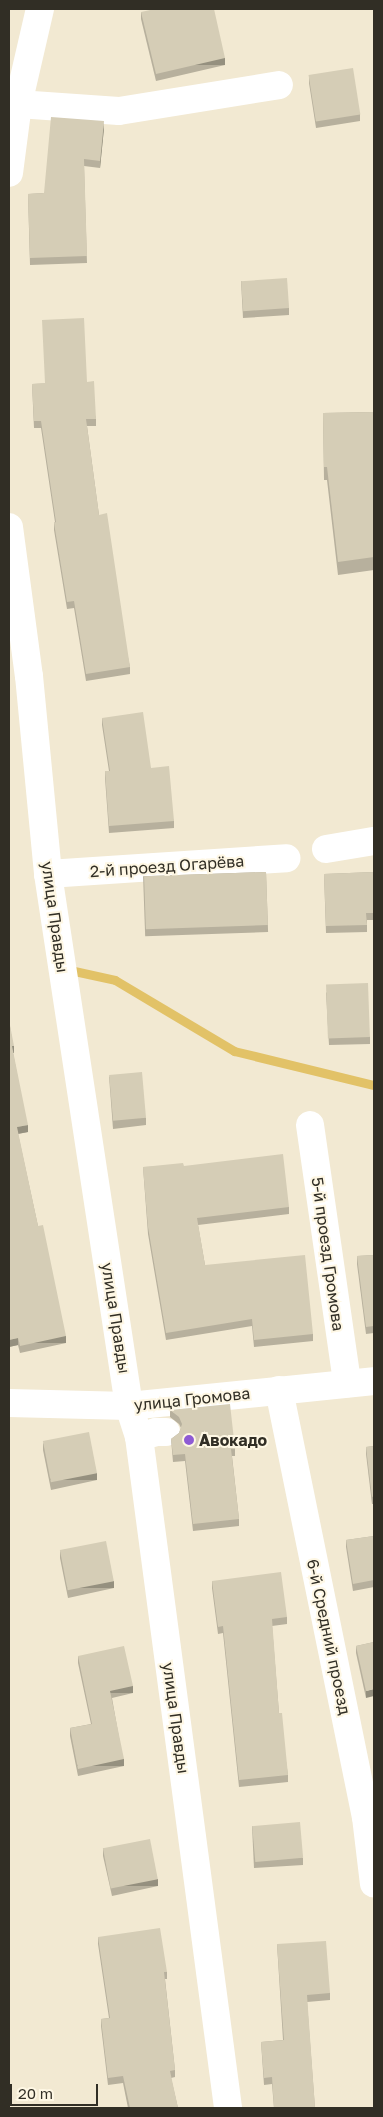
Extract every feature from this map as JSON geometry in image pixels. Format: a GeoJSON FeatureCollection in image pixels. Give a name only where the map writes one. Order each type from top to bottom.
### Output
{"type":"FeatureCollection","features":[{"type":"Feature","properties":{"kind":"street"},"geometry":{"type":"LineString","coordinates":[[9,173],[18,104],[40,9]]}},
{"type":"Feature","properties":{"kind":"street"},"geometry":{"type":"LineString","coordinates":[[18,104],[119,110],[279,84]]}},
{"type":"Feature","properties":{"kind":"street","name":"улица Правды"},"geometry":{"type":"LineString","coordinates":[[9,527],[19,681],[129,1406],[139,1437],[228,2108]]}},
{"type":"Feature","properties":{"kind":"street"},"geometry":{"type":"LineString","coordinates":[[326,849],[374,841]]}},
{"type":"Feature","properties":{"kind":"street","name":"2-й проезд Огарёва"},"geometry":{"type":"LineString","coordinates":[[48,874],[286,858]]}},
{"type":"Feature","properties":{"kind":"street","name":"5-й проезд Громова"},"geometry":{"type":"LineString","coordinates":[[310,1125],[347,1383]]}},
{"type":"Feature","properties":{"kind":"street","name":"улица Громова"},"geometry":{"type":"LineString","coordinates":[[9,1403],[129,1406],[374,1381]]}},
{"type":"Feature","properties":{"kind":"street","name":"6-й Средний проезд"},"geometry":{"type":"LineString","coordinates":[[279,1390],[366,1817],[374,1884]]}},
{"type":"Feature","properties":{"kind":"street"},"geometry":{"type":"LineString","coordinates":[[139,1437],[156,1432],[166,1432]]}},
{"type":"Feature","properties":{"kind":"building"},"geometry":{"type":"Polygon","coordinates":[[[155,9],[214,9],[225,58],[156,74],[141,12],[155,9]]]}},
{"type":"Feature","properties":{"kind":"building"},"geometry":{"type":"Polygon","coordinates":[[[353,68],[360,114],[316,121],[309,75],[353,68]]]}},
{"type":"Feature","properties":{"kind":"building"},"geometry":{"type":"Polygon","coordinates":[[[51,117],[104,121],[100,161],[84,159],[87,256],[30,258],[28,194],[44,193],[51,117]]]}},
{"type":"Feature","properties":{"kind":"building"},"geometry":{"type":"Polygon","coordinates":[[[287,278],[289,308],[243,311],[241,281],[287,278]]]}},
{"type":"Feature","properties":{"kind":"building"},"geometry":{"type":"Polygon","coordinates":[[[84,318],[87,382],[94,381],[96,419],[86,419],[99,515],[107,513],[130,667],[86,674],[74,601],[67,602],[54,523],[56,522],[41,421],[34,421],[32,384],[45,383],[42,320],[84,318]]]}},
{"type":"Feature","properties":{"kind":"building"},"geometry":{"type":"Polygon","coordinates":[[[374,412],[374,557],[338,562],[327,467],[324,467],[323,413],[374,412]]]}},
{"type":"Feature","properties":{"kind":"building"},"geometry":{"type":"Polygon","coordinates":[[[143,712],[151,768],[169,766],[174,821],[109,826],[105,771],[110,771],[102,718],[143,712]]]}},
{"type":"Feature","properties":{"kind":"building"},"geometry":{"type":"Polygon","coordinates":[[[266,872],[268,925],[146,929],[144,876],[266,872]]]}},
{"type":"Feature","properties":{"kind":"building"},"geometry":{"type":"Polygon","coordinates":[[[374,872],[374,913],[366,913],[367,925],[326,926],[324,874],[374,872]]]}},
{"type":"Feature","properties":{"kind":"building"},"geometry":{"type":"Polygon","coordinates":[[[368,983],[370,1037],[328,1038],[326,984],[368,983]]]}},
{"type":"Feature","properties":{"kind":"building"},"geometry":{"type":"Polygon","coordinates":[[[9,1020],[14,1046],[12,1046],[28,1125],[17,1127],[38,1226],[43,1225],[66,1336],[20,1346],[18,1338],[9,1340],[9,1020]]]}},
{"type":"Feature","properties":{"kind":"building"},"geometry":{"type":"Polygon","coordinates":[[[142,1072],[146,1118],[113,1121],[109,1075],[142,1072]]]}},
{"type":"Feature","properties":{"kind":"building"},"geometry":{"type":"Polygon","coordinates":[[[283,1154],[289,1207],[197,1218],[205,1265],[305,1255],[313,1334],[254,1340],[252,1319],[166,1333],[148,1227],[143,1167],[183,1163],[184,1166],[283,1154]]]}},
{"type":"Feature","properties":{"kind":"building"},"geometry":{"type":"Polygon","coordinates":[[[374,1255],[374,1326],[366,1327],[357,1256],[374,1255]]]}},
{"type":"Feature","properties":{"kind":"building"},"geometry":{"type":"Polygon","coordinates":[[[230,1404],[235,1449],[231,1449],[239,1519],[193,1524],[185,1454],[173,1455],[171,1439],[179,1433],[182,1424],[179,1417],[170,1410],[230,1404]]]}},
{"type":"Feature","properties":{"kind":"building"},"geometry":{"type":"Polygon","coordinates":[[[89,1432],[97,1473],[51,1482],[43,1441],[89,1432]]]}},
{"type":"Feature","properties":{"kind":"building"},"geometry":{"type":"Polygon","coordinates":[[[374,1446],[374,1496],[372,1497],[366,1447],[374,1446]]]}},
{"type":"Feature","properties":{"kind":"building"},"geometry":{"type":"Polygon","coordinates":[[[374,1536],[374,1580],[353,1584],[346,1540],[374,1536]]]}},
{"type":"Feature","properties":{"kind":"building"},"geometry":{"type":"Polygon","coordinates":[[[106,1541],[114,1581],[68,1590],[60,1550],[106,1541]]]}},
{"type":"Feature","properties":{"kind":"building"},"geometry":{"type":"Polygon","coordinates":[[[281,1572],[287,1617],[272,1619],[279,1713],[282,1713],[288,1775],[239,1780],[223,1626],[218,1627],[212,1581],[281,1572]]]}},
{"type":"Feature","properties":{"kind":"building"},"geometry":{"type":"Polygon","coordinates":[[[374,1642],[374,1689],[366,1691],[356,1646],[374,1642]]]}},
{"type":"Feature","properties":{"kind":"building"},"geometry":{"type":"Polygon","coordinates":[[[124,1646],[133,1686],[110,1691],[124,1759],[78,1769],[70,1728],[92,1724],[78,1656],[124,1646]]]}},
{"type":"Feature","properties":{"kind":"building"},"geometry":{"type":"Polygon","coordinates":[[[300,1822],[303,1858],[255,1862],[252,1826],[300,1822]]]}},
{"type":"Feature","properties":{"kind":"building"},"geometry":{"type":"Polygon","coordinates":[[[150,1839],[158,1879],[111,1888],[103,1848],[150,1839]]]}},
{"type":"Feature","properties":{"kind":"building"},"geometry":{"type":"Polygon","coordinates":[[[160,1928],[167,1972],[164,1972],[175,2070],[170,2071],[178,2108],[130,2108],[123,2076],[108,2078],[101,2019],[110,2018],[98,1937],[160,1928]]]}},
{"type":"Feature","properties":{"kind":"building"},"geometry":{"type":"Polygon","coordinates":[[[326,1941],[330,1993],[307,1995],[315,2108],[274,2108],[272,2077],[264,2078],[261,2042],[284,2040],[277,1944],[326,1941]]]}},
{"type":"Feature","properties":{"kind":"waterway"},"geometry":{"type":"LineString","coordinates":[[65,969],[115,980],[234,1051],[374,1085]]}},
{"type":"Feature","properties":{"kind":"place","name":"Авокадо"},"geometry":{"type":"Point","coordinates":[189,1440]}}]}
